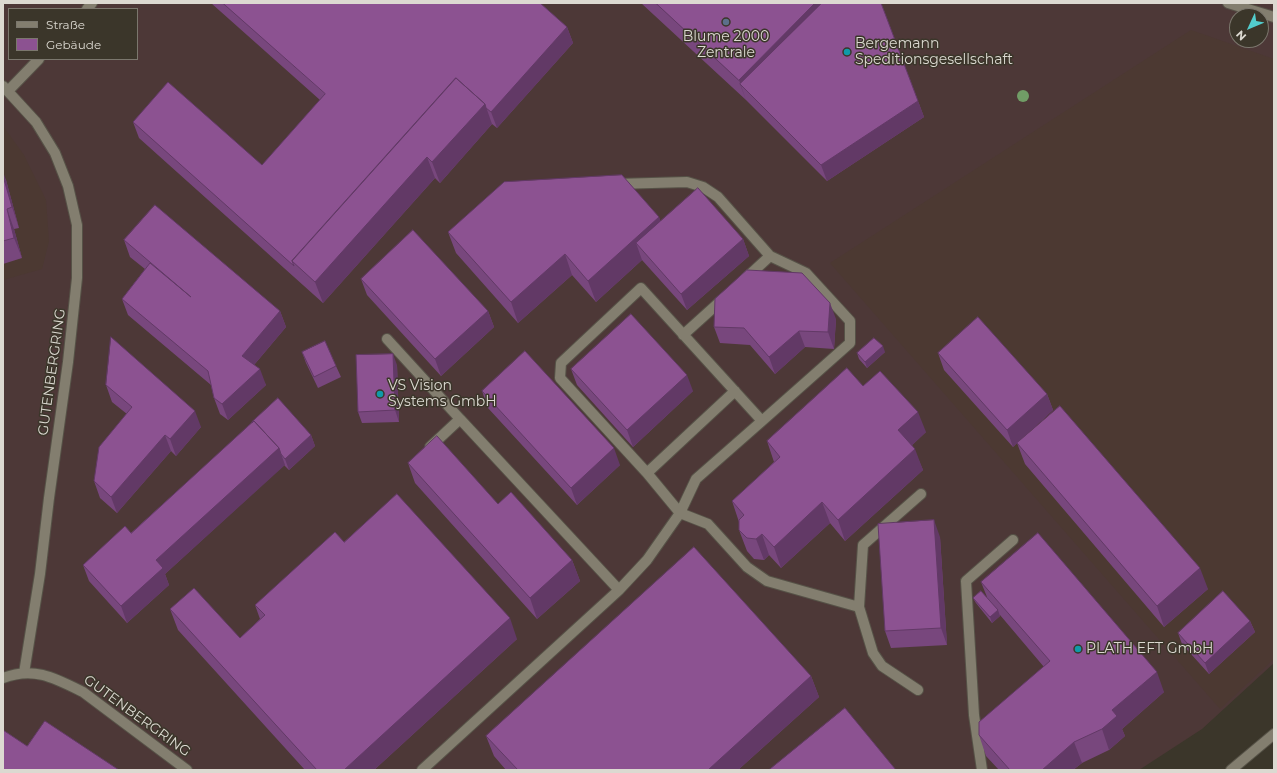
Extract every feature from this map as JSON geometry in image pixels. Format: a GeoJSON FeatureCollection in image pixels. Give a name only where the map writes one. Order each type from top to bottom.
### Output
{"type":"FeatureCollection","features":[{"type":"Feature","properties":{"kind":"street"},"geometry":{"type":"LineString","coordinates":[[1228,3],[1274,17]]}},
{"type":"Feature","properties":{"kind":"street","name":"GUTENBERGRING"},"geometry":{"type":"LineString","coordinates":[[24,674],[40,574],[76,291],[77,225],[68,186],[55,153],[36,122],[6,88],[38,60]]}},
{"type":"Feature","properties":{"kind":"street"},"geometry":{"type":"LineString","coordinates":[[422,770],[619,590],[647,560],[680,513],[696,479],[850,343],[850,322],[806,273],[770,256],[718,197],[703,187],[687,182],[603,185]]}},
{"type":"Feature","properties":{"kind":"street"},"geometry":{"type":"LineString","coordinates":[[683,335],[770,256]]}},
{"type":"Feature","properties":{"kind":"street"},"geometry":{"type":"LineString","coordinates":[[762,421],[640,288],[561,363],[560,378],[647,473],[680,513],[708,524],[747,567],[767,581],[859,607]]}},
{"type":"Feature","properties":{"kind":"street"},"geometry":{"type":"LineString","coordinates":[[387,339],[619,590]]}},
{"type":"Feature","properties":{"kind":"street"},"geometry":{"type":"LineString","coordinates":[[647,473],[735,391]]}},
{"type":"Feature","properties":{"kind":"street"},"geometry":{"type":"LineString","coordinates":[[421,455],[460,419]]}},
{"type":"Feature","properties":{"kind":"street"},"geometry":{"type":"LineString","coordinates":[[918,690],[882,666],[872,653],[859,607],[864,545],[921,494]]}},
{"type":"Feature","properties":{"kind":"street"},"geometry":{"type":"LineString","coordinates":[[982,770],[974,715],[966,581],[1014,540]]}},
{"type":"Feature","properties":{"kind":"street","name":"GUTENBERGRING"},"geometry":{"type":"LineString","coordinates":[[3,678],[10,675],[24,674],[39,674],[52,677],[82,692],[187,770]]}},
{"type":"Feature","properties":{"kind":"street"},"geometry":{"type":"LineString","coordinates":[[1231,770],[1274,734]]}},
{"type":"Feature","properties":{"kind":"shaded area"},"geometry":{"type":"Polygon","coordinates":[[[3,3],[1274,3],[1274,663],[1202,729],[1139,770],[3,770],[3,3]]]}},
{"type":"Feature","properties":{"kind":"shaded area"},"geometry":{"type":"Polygon","coordinates":[[[1191,30],[1229,43],[1229,48],[1243,48],[1274,59],[1274,659],[1220,709],[830,263],[1191,30]]]}},
{"type":"Feature","properties":{"kind":"shaded area"},"geometry":{"type":"Polygon","coordinates":[[[3,126],[24,155],[46,200],[49,241],[42,269],[3,280],[3,126]]]}},
{"type":"Feature","properties":{"kind":"building"},"geometry":{"type":"Polygon","coordinates":[[[223,3],[540,3],[567,27],[491,112],[486,108],[485,104],[456,78],[292,261],[294,266],[133,122],[168,82],[262,165],[325,94],[223,3]]]}},
{"type":"Feature","properties":{"kind":"building"},"geometry":{"type":"Polygon","coordinates":[[[656,3],[815,3],[739,80],[656,3]]]}},
{"type":"Feature","properties":{"kind":"building","name":"Bergemann Speditionsgesellschaft"},"geometry":{"type":"Polygon","coordinates":[[[822,3],[881,3],[918,101],[821,165],[740,84],[822,3]]]}},
{"type":"Feature","properties":{"kind":"building"},"geometry":{"type":"Polygon","coordinates":[[[456,78],[485,104],[432,162],[427,157],[315,282],[292,261],[456,78]]]}},
{"type":"Feature","properties":{"kind":"building"},"geometry":{"type":"Polygon","coordinates":[[[622,175],[659,217],[588,281],[565,254],[511,302],[448,232],[504,182],[622,175]]]}},
{"type":"Feature","properties":{"kind":"building"},"geometry":{"type":"Polygon","coordinates":[[[3,176],[12,207],[7,209],[14,238],[3,241],[3,176]]]}},
{"type":"Feature","properties":{"kind":"building"},"geometry":{"type":"Polygon","coordinates":[[[698,188],[743,239],[681,294],[636,243],[698,188]]]}},
{"type":"Feature","properties":{"kind":"building"},"geometry":{"type":"Polygon","coordinates":[[[155,205],[280,311],[242,356],[260,369],[222,404],[214,398],[208,371],[122,299],[150,263],[191,297],[124,240],[155,205]]]}},
{"type":"Feature","properties":{"kind":"building"},"geometry":{"type":"Polygon","coordinates":[[[413,230],[488,311],[435,359],[361,279],[413,230]]]}},
{"type":"Feature","properties":{"kind":"building"},"geometry":{"type":"Polygon","coordinates":[[[747,270],[802,273],[830,303],[828,332],[799,331],[769,357],[744,328],[714,327],[715,299],[747,270]]]}},
{"type":"Feature","properties":{"kind":"building"},"geometry":{"type":"Polygon","coordinates":[[[631,314],[687,375],[627,430],[571,369],[631,314]]]}},
{"type":"Feature","properties":{"kind":"building"},"geometry":{"type":"Polygon","coordinates":[[[978,317],[1047,394],[1007,430],[938,353],[978,317]]]}},
{"type":"Feature","properties":{"kind":"building"},"geometry":{"type":"Polygon","coordinates":[[[111,337],[195,411],[170,439],[165,435],[111,497],[94,481],[99,447],[132,407],[106,385],[111,337]]]}},
{"type":"Feature","properties":{"kind":"building"},"geometry":{"type":"Polygon","coordinates":[[[874,338],[883,346],[865,362],[857,353],[874,338]]]}},
{"type":"Feature","properties":{"kind":"building"},"geometry":{"type":"Polygon","coordinates":[[[325,341],[336,366],[314,377],[302,352],[325,341]]]}},
{"type":"Feature","properties":{"kind":"building"},"geometry":{"type":"Polygon","coordinates":[[[525,351],[614,448],[571,488],[482,391],[525,351]]]}},
{"type":"Feature","properties":{"kind":"building","name":"VS Vision Systems GmbH"},"geometry":{"type":"Polygon","coordinates":[[[393,354],[395,410],[358,412],[356,355],[393,354]]]}},
{"type":"Feature","properties":{"kind":"building"},"geometry":{"type":"Polygon","coordinates":[[[847,368],[863,386],[880,371],[918,412],[898,430],[915,449],[838,520],[822,502],[774,547],[762,534],[756,539],[747,538],[739,530],[739,520],[744,515],[732,501],[780,457],[767,441],[847,368]]]}},
{"type":"Feature","properties":{"kind":"building"},"geometry":{"type":"Polygon","coordinates":[[[278,398],[311,435],[285,459],[279,448],[254,421],[252,423],[252,422],[278,398]]]}},
{"type":"Feature","properties":{"kind":"building"},"geometry":{"type":"Polygon","coordinates":[[[1060,406],[1200,568],[1157,606],[1017,443],[1060,406]]]}},
{"type":"Feature","properties":{"kind":"building"},"geometry":{"type":"Polygon","coordinates":[[[254,421],[279,448],[156,560],[163,568],[121,606],[83,565],[125,526],[131,533],[254,421]]]}},
{"type":"Feature","properties":{"kind":"building"},"geometry":{"type":"Polygon","coordinates":[[[437,436],[498,504],[511,492],[572,560],[530,598],[408,463],[437,436]]]}},
{"type":"Feature","properties":{"kind":"building"},"geometry":{"type":"Polygon","coordinates":[[[397,494],[510,618],[344,770],[317,770],[170,609],[194,588],[240,638],[265,615],[255,605],[335,532],[344,542],[397,494]]]}},
{"type":"Feature","properties":{"kind":"building"},"geometry":{"type":"Polygon","coordinates":[[[934,520],[941,628],[885,631],[878,524],[934,520]]]}},
{"type":"Feature","properties":{"kind":"building","name":"PLATH EFT GmbH"},"geometry":{"type":"Polygon","coordinates":[[[1038,533],[1157,672],[1112,710],[1117,716],[1102,729],[1074,742],[1042,770],[1010,770],[979,735],[979,722],[1050,661],[981,582],[1038,533]]]}},
{"type":"Feature","properties":{"kind":"building"},"geometry":{"type":"Polygon","coordinates":[[[694,547],[811,676],[708,770],[518,770],[486,736],[694,547]]]}},
{"type":"Feature","properties":{"kind":"building"},"geometry":{"type":"Polygon","coordinates":[[[981,591],[998,610],[990,617],[973,598],[981,591]]]}},
{"type":"Feature","properties":{"kind":"building"},"geometry":{"type":"Polygon","coordinates":[[[1223,591],[1250,621],[1205,663],[1178,633],[1223,591]]]}},
{"type":"Feature","properties":{"kind":"building"},"geometry":{"type":"Polygon","coordinates":[[[845,708],[896,770],[769,770],[845,708]]]}},
{"type":"Feature","properties":{"kind":"building"},"geometry":{"type":"Polygon","coordinates":[[[45,721],[119,770],[3,770],[3,730],[27,746],[45,721]]]}},
{"type":"Feature","properties":{"kind":"place","name":"Blume 2000 Zentrale"},"geometry":{"type":"Point","coordinates":[726,22]}},
{"type":"Feature","properties":{"kind":"place","name":"Bergemann Speditionsgesellschaft"},"geometry":{"type":"Point","coordinates":[847,52]}},
{"type":"Feature","properties":{"kind":"place","name":"VS Vision Systems GmbH"},"geometry":{"type":"Point","coordinates":[380,394]}},
{"type":"Feature","properties":{"kind":"place","name":"PLATH EFT GmbH"},"geometry":{"type":"Point","coordinates":[1078,649]}}]}
